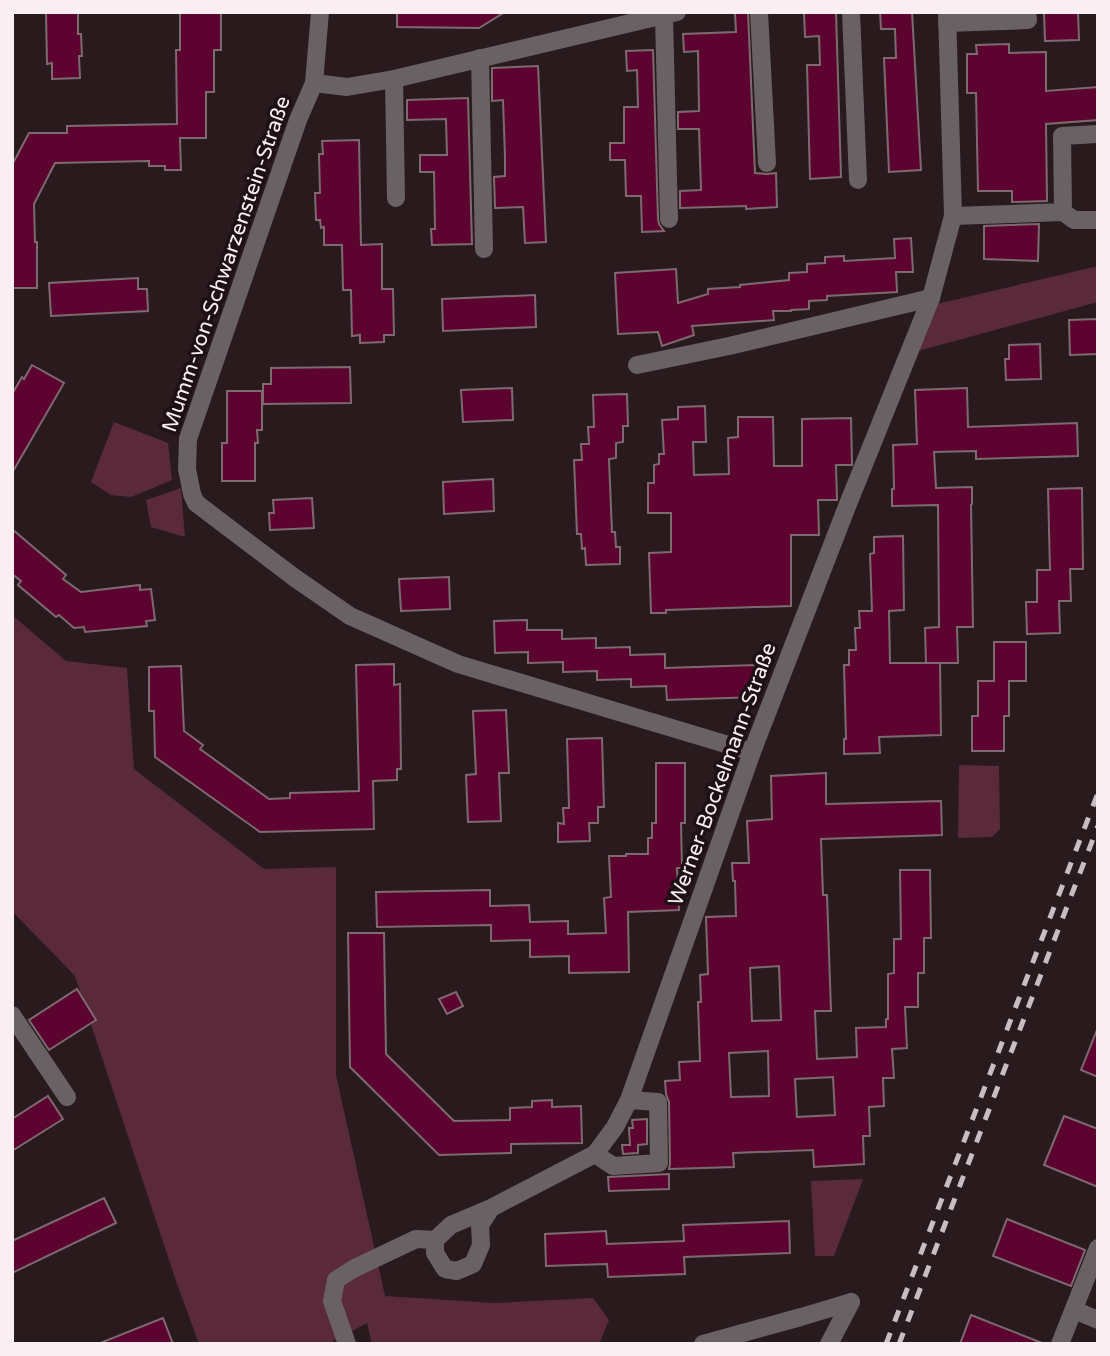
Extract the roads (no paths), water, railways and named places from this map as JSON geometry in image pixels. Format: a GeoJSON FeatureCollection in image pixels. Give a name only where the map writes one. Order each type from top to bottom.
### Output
{"type":"FeatureCollection","features":[{"type":"Feature","properties":{"kind":"street","name":"Mumm-von-Schwarzenstein-Straße"},"geometry":{"type":"LineString","coordinates":[[320,12],[314,83],[298,120],[188,439],[187,469],[196,503],[295,578],[351,616],[458,664],[752,752]]}},
{"type":"Feature","properties":{"kind":"street"},"geometry":{"type":"LineString","coordinates":[[759,12],[767,163]]}},
{"type":"Feature","properties":{"kind":"street"},"geometry":{"type":"LineString","coordinates":[[851,12],[858,180]]}},
{"type":"Feature","properties":{"kind":"street"},"geometry":{"type":"LineString","coordinates":[[947,18],[1028,20],[1027,12]]}},
{"type":"Feature","properties":{"kind":"street"},"geometry":{"type":"LineString","coordinates":[[314,83],[347,88],[394,79],[670,14],[668,219]]}},
{"type":"Feature","properties":{"kind":"street","name":"Werner-Bockelmann-Straße"},"geometry":{"type":"LineString","coordinates":[[435,1240],[451,1225],[491,1208],[595,1154],[615,1127],[629,1100],[752,752],[931,298],[953,216],[947,18]]}},
{"type":"Feature","properties":{"kind":"street"},"geometry":{"type":"LineString","coordinates":[[480,58],[484,249]]}},
{"type":"Feature","properties":{"kind":"street"},"geometry":{"type":"LineString","coordinates":[[394,79],[396,198]]}},
{"type":"Feature","properties":{"kind":"street"},"geometry":{"type":"LineString","coordinates":[[1063,212],[1062,136],[1098,134]]}},
{"type":"Feature","properties":{"kind":"street"},"geometry":{"type":"LineString","coordinates":[[953,216],[1063,212],[1074,220],[1098,220]]}},
{"type":"Feature","properties":{"kind":"street"},"geometry":{"type":"LineString","coordinates":[[637,365],[931,298]]}},
{"type":"Feature","properties":{"kind":"street"},"geometry":{"type":"LineString","coordinates":[[12,1015],[67,1097]]}},
{"type":"Feature","properties":{"kind":"street"},"geometry":{"type":"LineString","coordinates":[[595,1154],[613,1166],[659,1163],[658,1102],[629,1100]]}},
{"type":"Feature","properties":{"kind":"street"},"geometry":{"type":"LineString","coordinates":[[347,1344],[332,1301],[336,1280],[416,1239],[435,1240],[435,1253],[444,1269],[457,1271],[473,1264],[481,1245],[480,1225],[491,1208]]}},
{"type":"Feature","properties":{"kind":"street"},"geometry":{"type":"LineString","coordinates":[[1060,1344],[1098,1248]]}},
{"type":"Feature","properties":{"kind":"street"},"geometry":{"type":"LineString","coordinates":[[703,1344],[851,1302],[829,1344]]}},
{"type":"Feature","properties":{"kind":"street"},"geometry":{"type":"LineString","coordinates":[[1074,1310],[1098,1320]]}},
{"type":"Feature","properties":{"kind":"railway"},"geometry":{"type":"LineString","coordinates":[[886,1344],[1098,793]]}},
{"type":"Feature","properties":{"kind":"railway"},"geometry":{"type":"LineString","coordinates":[[899,1344],[1098,826]]}}]}
